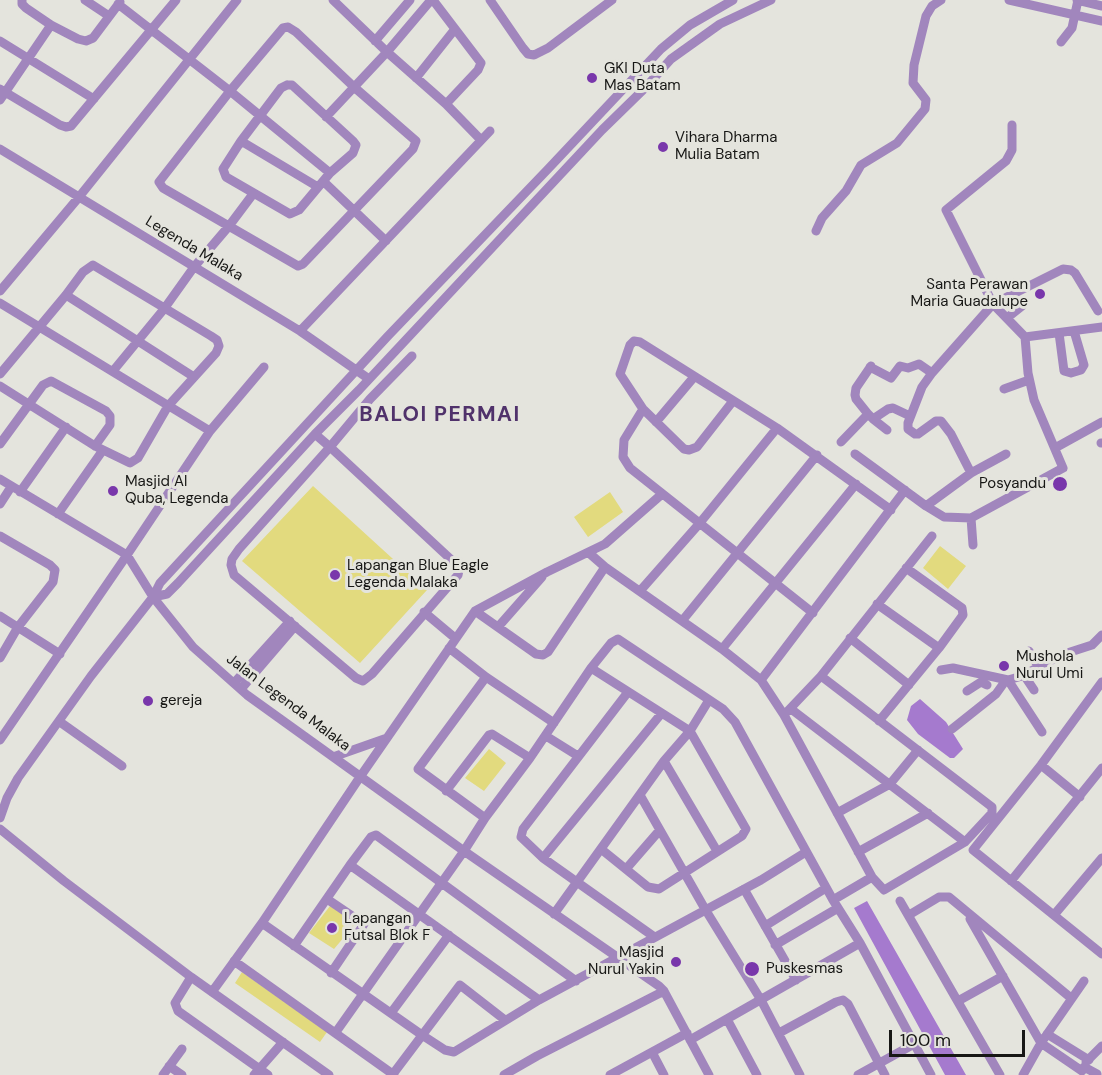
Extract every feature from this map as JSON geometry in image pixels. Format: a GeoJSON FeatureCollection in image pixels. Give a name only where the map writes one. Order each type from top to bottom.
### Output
{"type":"FeatureCollection","features":[{"type":"Feature","properties":{"kind":"street"},"geometry":{"type":"LineString","coordinates":[[22,0],[26,8],[51,25],[86,41],[93,38],[120,2],[150,30],[230,91],[330,173]]}},
{"type":"Feature","properties":{"kind":"street"},"geometry":{"type":"LineString","coordinates":[[85,0],[109,16]]}},
{"type":"Feature","properties":{"kind":"street"},"geometry":{"type":"LineString","coordinates":[[51,25],[2,94],[66,127],[71,126],[176,0]]}},
{"type":"Feature","properties":{"kind":"street"},"geometry":{"type":"LineString","coordinates":[[0,291],[79,197],[237,0]]}},
{"type":"Feature","properties":{"kind":"street"},"geometry":{"type":"LineString","coordinates":[[375,41],[410,0]]}},
{"type":"Feature","properties":{"kind":"street"},"geometry":{"type":"LineString","coordinates":[[326,117],[432,0],[479,59],[480,66],[446,105]]}},
{"type":"Feature","properties":{"kind":"street"},"geometry":{"type":"LineString","coordinates":[[490,0],[523,48],[528,54],[534,55],[548,48],[612,0]]}},
{"type":"Feature","properties":{"kind":"street"},"geometry":{"type":"LineString","coordinates":[[0,818],[15,783],[91,676],[153,597],[160,583],[356,371],[661,49],[690,25],[733,0]]}},
{"type":"Feature","properties":{"kind":"street"},"geometry":{"type":"LineString","coordinates":[[153,597],[167,594],[315,434],[671,59],[720,24],[771,0]]}},
{"type":"Feature","properties":{"kind":"street"},"geometry":{"type":"LineString","coordinates":[[816,231],[822,218],[846,191],[861,165],[897,143],[925,109],[926,100],[913,82],[914,65],[926,16],[932,6],[941,0]]}},
{"type":"Feature","properties":{"kind":"street"},"geometry":{"type":"LineString","coordinates":[[1010,0],[1102,21]]}},
{"type":"Feature","properties":{"kind":"street"},"geometry":{"type":"LineString","coordinates":[[1061,42],[1070,32],[1078,0],[1102,6]]}},
{"type":"Feature","properties":{"kind":"street"},"geometry":{"type":"LineString","coordinates":[[340,2],[375,41],[481,140]]}},
{"type":"Feature","properties":{"kind":"street"},"geometry":{"type":"LineString","coordinates":[[288,27],[414,138],[416,143],[413,149],[303,264],[298,266],[163,188],[159,182],[230,91],[283,28],[288,27]]}},
{"type":"Feature","properties":{"kind":"street"},"geometry":{"type":"LineString","coordinates":[[416,78],[455,29]]}},
{"type":"Feature","properties":{"kind":"street"},"geometry":{"type":"LineString","coordinates":[[0,40],[94,99]]}},
{"type":"Feature","properties":{"kind":"street"},"geometry":{"type":"LineString","coordinates":[[287,85],[292,86],[326,117],[356,145],[353,153],[330,173],[299,210],[290,214],[226,177],[223,171],[224,166],[281,88],[287,85]]}},
{"type":"Feature","properties":{"kind":"street"},"geometry":{"type":"LineString","coordinates":[[855,454],[944,517],[971,518],[1063,468],[1038,410],[1029,380],[1025,337],[993,304],[946,210],[1006,161],[1012,150],[1012,125]]}},
{"type":"Feature","properties":{"kind":"street"},"geometry":{"type":"LineString","coordinates":[[300,331],[490,131]]}},
{"type":"Feature","properties":{"kind":"street"},"geometry":{"type":"LineString","coordinates":[[241,141],[321,184],[354,210],[386,241]]}},
{"type":"Feature","properties":{"kind":"street","name":"Legenda Malaka"},"geometry":{"type":"LineString","coordinates":[[0,149],[300,331],[369,379]]}},
{"type":"Feature","properties":{"kind":"street"},"geometry":{"type":"LineString","coordinates":[[113,371],[253,194]]}},
{"type":"Feature","properties":{"kind":"street"},"geometry":{"type":"LineString","coordinates":[[0,374],[83,272],[93,265],[219,343],[216,353],[168,406],[138,458],[133,462],[121,460],[99,448],[0,386]]}},
{"type":"Feature","properties":{"kind":"street"},"geometry":{"type":"LineString","coordinates":[[971,473],[943,423],[936,421],[918,434],[907,426],[922,387],[932,373],[993,304],[1064,269],[1075,273],[1098,311]]}},
{"type":"Feature","properties":{"kind":"street"},"geometry":{"type":"LineString","coordinates":[[66,295],[194,377]]}},
{"type":"Feature","properties":{"kind":"street"},"geometry":{"type":"LineString","coordinates":[[0,303],[210,430]]}},
{"type":"Feature","properties":{"kind":"street"},"geometry":{"type":"LineString","coordinates":[[1007,318],[1022,306]]}},
{"type":"Feature","properties":{"kind":"street"},"geometry":{"type":"LineString","coordinates":[[1025,337],[1102,327]]}},
{"type":"Feature","properties":{"kind":"street"},"geometry":{"type":"LineString","coordinates":[[1059,333],[1064,371],[1071,373],[1082,370],[1084,365],[1074,331]]}},
{"type":"Feature","properties":{"kind":"street"},"geometry":{"type":"LineString","coordinates":[[733,401],[697,447],[684,449],[643,409],[620,374],[630,345],[634,341],[640,342],[777,428],[891,510]]}},
{"type":"Feature","properties":{"kind":"street"},"geometry":{"type":"LineString","coordinates":[[315,434],[330,447],[458,567],[459,570],[458,575],[372,674],[363,681],[356,678],[234,576],[231,571],[232,559],[330,447],[370,399],[412,356]]}},
{"type":"Feature","properties":{"kind":"street"},"geometry":{"type":"LineString","coordinates":[[887,430],[870,416],[856,399],[856,388],[870,366],[891,378],[900,366],[908,368],[919,364],[932,373]]}},
{"type":"Feature","properties":{"kind":"street"},"geometry":{"type":"LineString","coordinates":[[0,740],[210,430],[264,367]]}},
{"type":"Feature","properties":{"kind":"street"},"geometry":{"type":"LineString","coordinates":[[656,422],[694,376]]}},
{"type":"Feature","properties":{"kind":"street"},"geometry":{"type":"LineString","coordinates":[[1004,389],[1029,380]]}},
{"type":"Feature","properties":{"kind":"street"},"geometry":{"type":"LineString","coordinates":[[0,444],[28,404],[43,386],[51,381],[106,411],[111,420],[99,448],[58,514]]}},
{"type":"Feature","properties":{"kind":"street"},"geometry":{"type":"LineString","coordinates":[[841,442],[870,416],[888,409],[893,408],[910,416]]}},
{"type":"Feature","properties":{"kind":"street"},"geometry":{"type":"LineString","coordinates":[[643,409],[624,440],[623,457],[630,468],[813,613]]}},
{"type":"Feature","properties":{"kind":"street"},"geometry":{"type":"LineString","coordinates":[[1055,448],[1102,422]]}},
{"type":"Feature","properties":{"kind":"street"},"geometry":{"type":"LineString","coordinates":[[0,504],[66,427]]}},
{"type":"Feature","properties":{"kind":"street"},"geometry":{"type":"LineString","coordinates":[[640,591],[699,524],[777,428]]}},
{"type":"Feature","properties":{"kind":"street"},"geometry":{"type":"LineString","coordinates":[[926,506],[971,473],[1006,454]]}},
{"type":"Feature","properties":{"kind":"street"},"geometry":{"type":"LineString","coordinates":[[682,621],[817,455]]}},
{"type":"Feature","properties":{"kind":"street"},"geometry":{"type":"LineString","coordinates":[[0,479],[127,555]]}},
{"type":"Feature","properties":{"kind":"street"},"geometry":{"type":"LineString","coordinates":[[722,649],[856,484]]}},
{"type":"Feature","properties":{"kind":"street"},"geometry":{"type":"LineString","coordinates":[[762,680],[905,490]]}},
{"type":"Feature","properties":{"kind":"street"},"geometry":{"type":"LineString","coordinates":[[212,992],[262,923],[475,611],[611,540],[662,494]]}},
{"type":"Feature","properties":{"kind":"street"},"geometry":{"type":"LineString","coordinates":[[971,518],[973,544]]}},
{"type":"Feature","properties":{"kind":"street"},"geometry":{"type":"LineString","coordinates":[[0,536],[55,570],[53,582],[18,627],[0,658]]}},
{"type":"Feature","properties":{"kind":"street"},"geometry":{"type":"LineString","coordinates":[[787,712],[821,676],[932,536]]}},
{"type":"Feature","properties":{"kind":"street"},"geometry":{"type":"LineString","coordinates":[[589,553],[605,567],[762,680],[787,712],[858,852],[872,877],[884,890],[965,842],[992,813],[992,807],[821,676]]}},
{"type":"Feature","properties":{"kind":"street","name":"Jalan Legenda Malaka"},"geometry":{"type":"LineString","coordinates":[[127,555],[153,597],[193,647],[237,686],[360,777],[655,982],[664,991]]}},
{"type":"Feature","properties":{"kind":"street"},"geometry":{"type":"LineString","coordinates":[[475,611],[536,654],[543,655],[548,652],[605,567]]}},
{"type":"Feature","properties":{"kind":"street"},"geometry":{"type":"LineString","coordinates":[[879,721],[961,620],[962,608],[906,568]]}},
{"type":"Feature","properties":{"kind":"street"},"geometry":{"type":"LineString","coordinates":[[498,627],[547,572]]}},
{"type":"Feature","properties":{"kind":"street"},"geometry":{"type":"LineString","coordinates":[[878,604],[939,648]]}},
{"type":"Feature","properties":{"kind":"street"},"geometry":{"type":"LineString","coordinates":[[424,612],[455,638]]}},
{"type":"Feature","properties":{"kind":"street"},"geometry":{"type":"LineString","coordinates":[[0,616],[60,654]]}},
{"type":"Feature","properties":{"kind":"street"},"geometry":{"type":"LineString","coordinates":[[237,686],[292,623]]}},
{"type":"Feature","properties":{"kind":"street"},"geometry":{"type":"LineString","coordinates":[[967,691],[981,682],[1007,680],[1024,675],[1069,652],[1092,645],[1102,635]]}},
{"type":"Feature","properties":{"kind":"street"},"geometry":{"type":"LineString","coordinates":[[850,638],[909,685]]}},
{"type":"Feature","properties":{"kind":"street"},"geometry":{"type":"LineString","coordinates":[[336,1032],[485,818],[546,736],[591,668],[610,643],[620,640],[723,709],[735,722],[826,888],[860,943],[931,1075]]}},
{"type":"Feature","properties":{"kind":"street"},"geometry":{"type":"LineString","coordinates":[[449,648],[486,677],[554,723]]}},
{"type":"Feature","properties":{"kind":"street"},"geometry":{"type":"LineString","coordinates":[[1029,651],[1038,666]]}},
{"type":"Feature","properties":{"kind":"street"},"geometry":{"type":"LineString","coordinates":[[591,668],[690,731],[746,829],[742,836],[664,886],[654,889],[648,887],[601,849]]}},
{"type":"Feature","properties":{"kind":"street"},"geometry":{"type":"LineString","coordinates":[[941,670],[953,668],[989,681],[996,694]]}},
{"type":"Feature","properties":{"kind":"street"},"geometry":{"type":"LineString","coordinates":[[1024,675],[1034,690]]}},
{"type":"Feature","properties":{"kind":"street"},"geometry":{"type":"LineString","coordinates":[[485,818],[418,769],[486,677]]}},
{"type":"Feature","properties":{"kind":"street"},"geometry":{"type":"LineString","coordinates":[[952,729],[996,694],[1007,680]]}},
{"type":"Feature","properties":{"kind":"street"},"geometry":{"type":"LineString","coordinates":[[1007,680],[1042,732]]}},
{"type":"Feature","properties":{"kind":"street"},"geometry":{"type":"LineString","coordinates":[[1100,950],[973,850],[1041,765],[1102,681]]}},
{"type":"Feature","properties":{"kind":"street"},"geometry":{"type":"LineString","coordinates":[[628,692],[521,834],[523,840],[543,858],[653,936]]}},
{"type":"Feature","properties":{"kind":"street"},"geometry":{"type":"LineString","coordinates":[[554,914],[664,761],[690,731],[709,700]]}},
{"type":"Feature","properties":{"kind":"street"},"geometry":{"type":"LineString","coordinates":[[787,712],[890,784],[965,842]]}},
{"type":"Feature","properties":{"kind":"street"},"geometry":{"type":"LineString","coordinates":[[543,858],[661,714]]}},
{"type":"Feature","properties":{"kind":"street"},"geometry":{"type":"LineString","coordinates":[[60,722],[122,766]]}},
{"type":"Feature","properties":{"kind":"street"},"geometry":{"type":"LineString","coordinates":[[446,791],[489,735],[492,734],[530,758]]}},
{"type":"Feature","properties":{"kind":"street"},"geometry":{"type":"LineString","coordinates":[[546,736],[578,756]]}},
{"type":"Feature","properties":{"kind":"street"},"geometry":{"type":"LineString","coordinates":[[333,757],[387,738]]}},
{"type":"Feature","properties":{"kind":"street"},"geometry":{"type":"LineString","coordinates":[[837,813],[890,784],[918,750]]}},
{"type":"Feature","properties":{"kind":"street"},"geometry":{"type":"LineString","coordinates":[[664,761],[717,851]]}},
{"type":"Feature","properties":{"kind":"street"},"geometry":{"type":"LineString","coordinates":[[1041,765],[1080,797]]}},
{"type":"Feature","properties":{"kind":"street"},"geometry":{"type":"LineString","coordinates":[[1011,881],[1102,768]]}},
{"type":"Feature","properties":{"kind":"street"},"geometry":{"type":"LineString","coordinates":[[640,795],[705,909],[761,1000],[800,1075]]}},
{"type":"Feature","properties":{"kind":"street"},"geometry":{"type":"LineString","coordinates":[[858,852],[928,813]]}},
{"type":"Feature","properties":{"kind":"street"},"geometry":{"type":"LineString","coordinates":[[0,829],[191,977],[329,1075]]}},
{"type":"Feature","properties":{"kind":"street"},"geometry":{"type":"LineString","coordinates":[[626,869],[659,831]]}},
{"type":"Feature","properties":{"kind":"street"},"geometry":{"type":"LineString","coordinates":[[294,946],[350,865],[371,837],[376,835],[576,981]]}},
{"type":"Feature","properties":{"kind":"street"},"geometry":{"type":"LineString","coordinates":[[262,923],[422,1035],[445,1050],[454,1052],[539,999],[619,958],[653,936],[744,889],[806,852]]}},
{"type":"Feature","properties":{"kind":"street"},"geometry":{"type":"LineString","coordinates":[[1054,915],[1102,858]]}},
{"type":"Feature","properties":{"kind":"street"},"geometry":{"type":"LineString","coordinates":[[350,865],[539,999]]}},
{"type":"Feature","properties":{"kind":"street"},"geometry":{"type":"LineString","coordinates":[[775,945],[872,877]]}},
{"type":"Feature","properties":{"kind":"street"},"geometry":{"type":"LineString","coordinates":[[765,926],[826,888]]}},
{"type":"Feature","properties":{"kind":"street"},"geometry":{"type":"LineString","coordinates":[[744,889],[796,980]]}},
{"type":"Feature","properties":{"kind":"street"},"geometry":{"type":"LineString","coordinates":[[909,915],[939,897],[945,896],[1071,998]]}},
{"type":"Feature","properties":{"kind":"street"},"geometry":{"type":"LineString","coordinates":[[327,898],[364,924],[331,973]]}},
{"type":"Feature","properties":{"kind":"street"},"geometry":{"type":"LineString","coordinates":[[900,901],[1000,1075]]}},
{"type":"Feature","properties":{"kind":"street"},"geometry":{"type":"LineString","coordinates":[[968,914],[1041,1043],[1097,1075],[1102,1069]]}},
{"type":"Feature","properties":{"kind":"street"},"geometry":{"type":"LineString","coordinates":[[391,1013],[449,935]]}},
{"type":"Feature","properties":{"kind":"street"},"geometry":{"type":"LineString","coordinates":[[610,1075],[652,1052],[727,1019],[860,943]]}},
{"type":"Feature","properties":{"kind":"street"},"geometry":{"type":"LineString","coordinates":[[234,961],[393,1075],[460,985],[505,1020]]}},
{"type":"Feature","properties":{"kind":"street"},"geometry":{"type":"LineString","coordinates":[[958,1001],[1003,976]]}},
{"type":"Feature","properties":{"kind":"street"},"geometry":{"type":"LineString","coordinates":[[191,977],[175,1003],[178,1011],[256,1072],[268,1075]]}},
{"type":"Feature","properties":{"kind":"street"},"geometry":{"type":"LineString","coordinates":[[1023,1075],[1041,1043],[1084,981]]}},
{"type":"Feature","properties":{"kind":"street"},"geometry":{"type":"LineString","coordinates":[[504,1075],[664,991],[709,1075]]}},
{"type":"Feature","properties":{"kind":"street"},"geometry":{"type":"LineString","coordinates":[[779,1033],[843,1000],[848,1004],[885,1075]]}},
{"type":"Feature","properties":{"kind":"street"},"geometry":{"type":"LineString","coordinates":[[727,1019],[757,1075]]}},
{"type":"Feature","properties":{"kind":"street"},"geometry":{"type":"LineString","coordinates":[[1047,1034],[1083,1068]]}},
{"type":"Feature","properties":{"kind":"street"},"geometry":{"type":"LineString","coordinates":[[256,1072],[283,1042]]}},
{"type":"Feature","properties":{"kind":"street"},"geometry":{"type":"LineString","coordinates":[[858,1075],[914,1044]]}},
{"type":"Feature","properties":{"kind":"street"},"geometry":{"type":"LineString","coordinates":[[1083,1068],[1102,1046]]}},
{"type":"Feature","properties":{"kind":"street"},"geometry":{"type":"LineString","coordinates":[[163,1075],[182,1049]]}},
{"type":"Feature","properties":{"kind":"street"},"geometry":{"type":"LineString","coordinates":[[652,1052],[664,1075]]}},
{"type":"Feature","properties":{"kind":"street"},"geometry":{"type":"LineString","coordinates":[[169,1066],[182,1075]]}},
{"type":"Feature","properties":{"kind":"shaded area","name":"Lapangan Blue Eagle Legenda Malaka"},"geometry":{"type":"Polygon","coordinates":[[[313,486],[427,590],[360,663],[242,561],[313,486]]]}},
{"type":"Feature","properties":{"kind":"shaded area"},"geometry":{"type":"Polygon","coordinates":[[[610,492],[623,512],[588,537],[574,517],[610,492]]]}},
{"type":"Feature","properties":{"kind":"shaded area"},"geometry":{"type":"Polygon","coordinates":[[[940,546],[966,566],[948,589],[923,568],[940,546]]]}},
{"type":"Feature","properties":{"kind":"shaded area"},"geometry":{"type":"Polygon","coordinates":[[[920,699],[946,722],[963,749],[954,758],[950,758],[918,734],[907,720],[911,706],[920,699]]]}},
{"type":"Feature","properties":{"kind":"shaded area"},"geometry":{"type":"Polygon","coordinates":[[[489,749],[506,763],[484,791],[465,778],[489,749]]]}},
{"type":"Feature","properties":{"kind":"shaded area"},"geometry":{"type":"Polygon","coordinates":[[[867,901],[966,1075],[945,1075],[854,908],[867,901]]]}},
{"type":"Feature","properties":{"kind":"shaded area","name":"Lapangan Futsal Blok F"},"geometry":{"type":"Polygon","coordinates":[[[330,906],[356,923],[334,949],[309,933],[330,906]]]}},
{"type":"Feature","properties":{"kind":"shaded area"},"geometry":{"type":"Polygon","coordinates":[[[242,972],[327,1032],[320,1042],[235,983],[242,972]]]}},
{"type":"Feature","properties":{"kind":"place","name":"GKI Duta Mas Batam"},"geometry":{"type":"Point","coordinates":[592,78]}},
{"type":"Feature","properties":{"kind":"place","name":"Vihara Dharma Mulia Batam"},"geometry":{"type":"Point","coordinates":[663,147]}},
{"type":"Feature","properties":{"kind":"place","name":"Santa Perawan Maria Guadalupe"},"geometry":{"type":"Point","coordinates":[1040,294]}},
{"type":"Feature","properties":{"kind":"place","name":"Posyandu"},"geometry":{"type":"Point","coordinates":[1060,484]}},
{"type":"Feature","properties":{"kind":"place","name":"Masjid Al Quba, Legenda"},"geometry":{"type":"Point","coordinates":[113,491]}},
{"type":"Feature","properties":{"kind":"place","name":"Lapangan Blue Eagle Legenda Malaka"},"geometry":{"type":"Point","coordinates":[335,575]}},
{"type":"Feature","properties":{"kind":"place","name":"Mushola Nurul Umi"},"geometry":{"type":"Point","coordinates":[1004,666]}},
{"type":"Feature","properties":{"kind":"place","name":"gereja"},"geometry":{"type":"Point","coordinates":[148,701]}},
{"type":"Feature","properties":{"kind":"place","name":"Lapangan Futsal Blok F"},"geometry":{"type":"Point","coordinates":[332,928]}},
{"type":"Feature","properties":{"kind":"place","name":"Masjid Nurul Yakin"},"geometry":{"type":"Point","coordinates":[676,962]}},
{"type":"Feature","properties":{"kind":"place","name":"Puskesmas"},"geometry":{"type":"Point","coordinates":[752,969]}},
{"type":"Feature","properties":{"kind":"district","name":"BALOI PERMAI"},"geometry":{"type":"Point","coordinates":[440,415]}}]}
